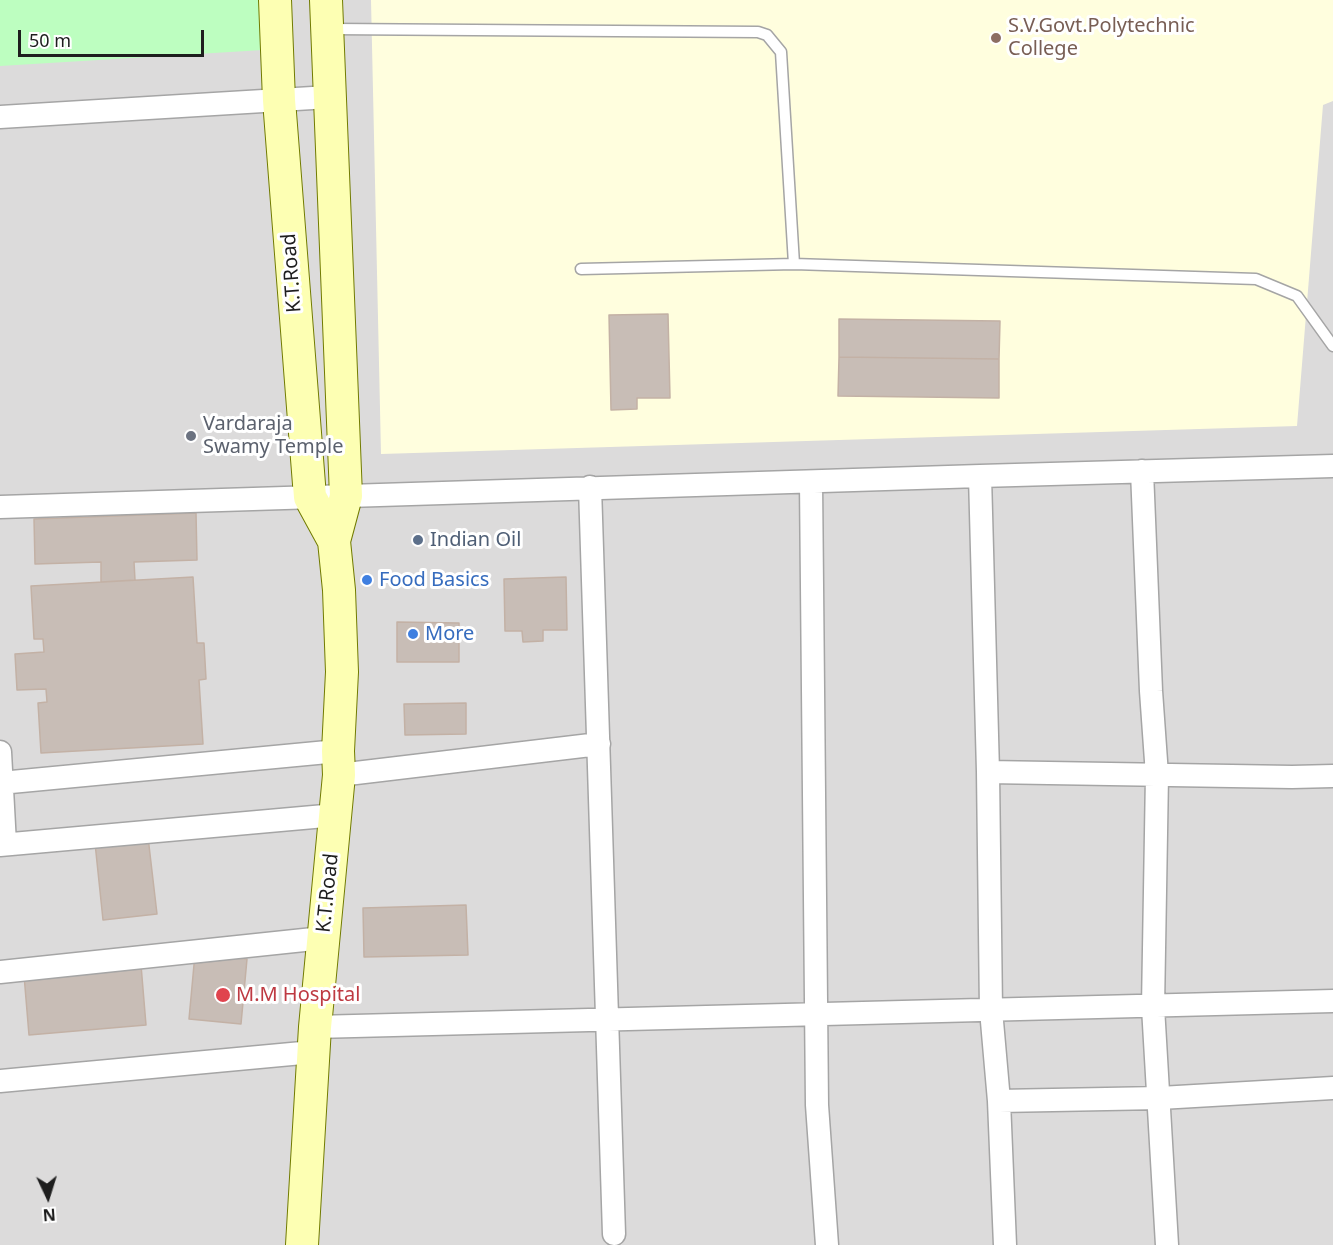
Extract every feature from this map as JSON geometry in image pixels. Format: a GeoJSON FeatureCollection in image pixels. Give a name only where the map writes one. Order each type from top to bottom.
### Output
{"type":"FeatureCollection","features":[{"type":"Feature","properties":{"kind":"main road","name":"K.T.Road"},"geometry":{"type":"LineString","coordinates":[[275,0],[279,100],[310,497],[334,540]]}},
{"type":"Feature","properties":{"kind":"main road","name":"K.T.Road"},"geometry":{"type":"LineString","coordinates":[[302,1245],[314,1040],[339,763],[342,672],[339,590],[334,540],[346,496],[327,14]]}},
{"type":"Feature","properties":{"kind":"street"},"geometry":{"type":"LineString","coordinates":[[0,117],[329,97]]}},
{"type":"Feature","properties":{"kind":"street"},"geometry":{"type":"LineString","coordinates":[[0,507],[1333,466]]}},
{"type":"Feature","properties":{"kind":"street"},"geometry":{"type":"LineString","coordinates":[[1142,471],[1151,691],[1157,775],[1153,1007],[1167,1245]]}},
{"type":"Feature","properties":{"kind":"street"},"geometry":{"type":"LineString","coordinates":[[980,476],[988,772],[991,1010],[999,1101],[1005,1245]]}},
{"type":"Feature","properties":{"kind":"street"},"geometry":{"type":"LineString","coordinates":[[811,482],[817,1105],[827,1245]]}},
{"type":"Feature","properties":{"kind":"street"},"geometry":{"type":"LineString","coordinates":[[590,488],[614,1234]]}},
{"type":"Feature","properties":{"kind":"street"},"geometry":{"type":"LineString","coordinates":[[1,783],[339,763],[599,744]]}},
{"type":"Feature","properties":{"kind":"street"},"geometry":{"type":"LineString","coordinates":[[0,752],[3,845],[336,815]]}},
{"type":"Feature","properties":{"kind":"street"},"geometry":{"type":"LineString","coordinates":[[988,772],[1333,776]]}},
{"type":"Feature","properties":{"kind":"street"},"geometry":{"type":"LineString","coordinates":[[0,972],[323,938]]}},
{"type":"Feature","properties":{"kind":"street"},"geometry":{"type":"LineString","coordinates":[[0,1081],[314,1040],[607,1019],[1333,1001]]}},
{"type":"Feature","properties":{"kind":"street"},"geometry":{"type":"LineString","coordinates":[[999,1101],[1160,1098],[1333,1088]]}},
{"type":"Feature","properties":{"kind":"lane"},"geometry":{"type":"LineString","coordinates":[[327,14],[758,32],[768,35],[781,52],[794,264]]}},
{"type":"Feature","properties":{"kind":"lane"},"geometry":{"type":"LineString","coordinates":[[581,269],[794,264],[1256,279],[1297,296],[1333,346]]}},
{"type":"Feature","properties":{"kind":"shaded area"},"geometry":{"type":"Polygon","coordinates":[[[0,0],[1333,0],[1333,1245],[0,1245],[0,0]]]}},
{"type":"Feature","properties":{"kind":"shaded area"},"geometry":{"type":"Polygon","coordinates":[[[371,0],[1333,0],[1333,101],[1323,105],[1297,426],[381,454],[371,0]]]}},
{"type":"Feature","properties":{"kind":"green space"},"geometry":{"type":"Polygon","coordinates":[[[0,0],[262,0],[263,50],[0,66],[0,0]]]}},
{"type":"Feature","properties":{"kind":"building"},"geometry":{"type":"Polygon","coordinates":[[[668,314],[670,398],[637,398],[637,409],[611,410],[609,315],[668,314]]]}},
{"type":"Feature","properties":{"kind":"building"},"geometry":{"type":"Polygon","coordinates":[[[839,319],[1000,321],[999,359],[839,357],[839,319]]]}},
{"type":"Feature","properties":{"kind":"building"},"geometry":{"type":"Polygon","coordinates":[[[839,357],[999,359],[999,398],[838,396],[839,357]]]}},
{"type":"Feature","properties":{"kind":"building"},"geometry":{"type":"Polygon","coordinates":[[[196,513],[197,560],[134,562],[135,580],[101,582],[101,562],[35,564],[34,519],[196,513]]]}},
{"type":"Feature","properties":{"kind":"building"},"geometry":{"type":"Polygon","coordinates":[[[193,577],[197,643],[204,643],[206,679],[199,680],[203,744],[41,753],[38,703],[47,702],[46,689],[17,690],[15,654],[44,652],[43,639],[34,639],[31,586],[193,577]]]}},
{"type":"Feature","properties":{"kind":"building"},"geometry":{"type":"Polygon","coordinates":[[[566,577],[567,630],[543,630],[543,641],[523,642],[522,631],[505,631],[504,579],[566,577]]]}},
{"type":"Feature","properties":{"kind":"building"},"geometry":{"type":"Polygon","coordinates":[[[397,622],[459,623],[459,662],[397,662],[397,622]]]}},
{"type":"Feature","properties":{"kind":"building"},"geometry":{"type":"Polygon","coordinates":[[[466,703],[466,734],[405,735],[404,704],[466,703]]]}},
{"type":"Feature","properties":{"kind":"building"},"geometry":{"type":"Polygon","coordinates":[[[148,837],[157,914],[103,920],[95,843],[148,837]]]}},
{"type":"Feature","properties":{"kind":"building"},"geometry":{"type":"Polygon","coordinates":[[[466,905],[468,955],[364,957],[363,908],[466,905]]]}},
{"type":"Feature","properties":{"kind":"building"},"geometry":{"type":"Polygon","coordinates":[[[195,954],[247,959],[241,1024],[189,1019],[195,954]]]}},
{"type":"Feature","properties":{"kind":"building"},"geometry":{"type":"Polygon","coordinates":[[[141,965],[146,1025],[29,1035],[24,975],[141,965]]]}},
{"type":"Feature","properties":{"kind":"place","name":"S.V.Govt.Polytechnic College"},"geometry":{"type":"Point","coordinates":[996,38]}},
{"type":"Feature","properties":{"kind":"place","name":"Vardaraja Swamy Temple"},"geometry":{"type":"Point","coordinates":[191,436]}},
{"type":"Feature","properties":{"kind":"place","name":"Indian Oil"},"geometry":{"type":"Point","coordinates":[418,540]}},
{"type":"Feature","properties":{"kind":"place","name":"Food Basics"},"geometry":{"type":"Point","coordinates":[367,580]}},
{"type":"Feature","properties":{"kind":"place","name":"More"},"geometry":{"type":"Point","coordinates":[413,634]}},
{"type":"Feature","properties":{"kind":"place","name":"M.M Hospital"},"geometry":{"type":"Point","coordinates":[223,995]}}]}
